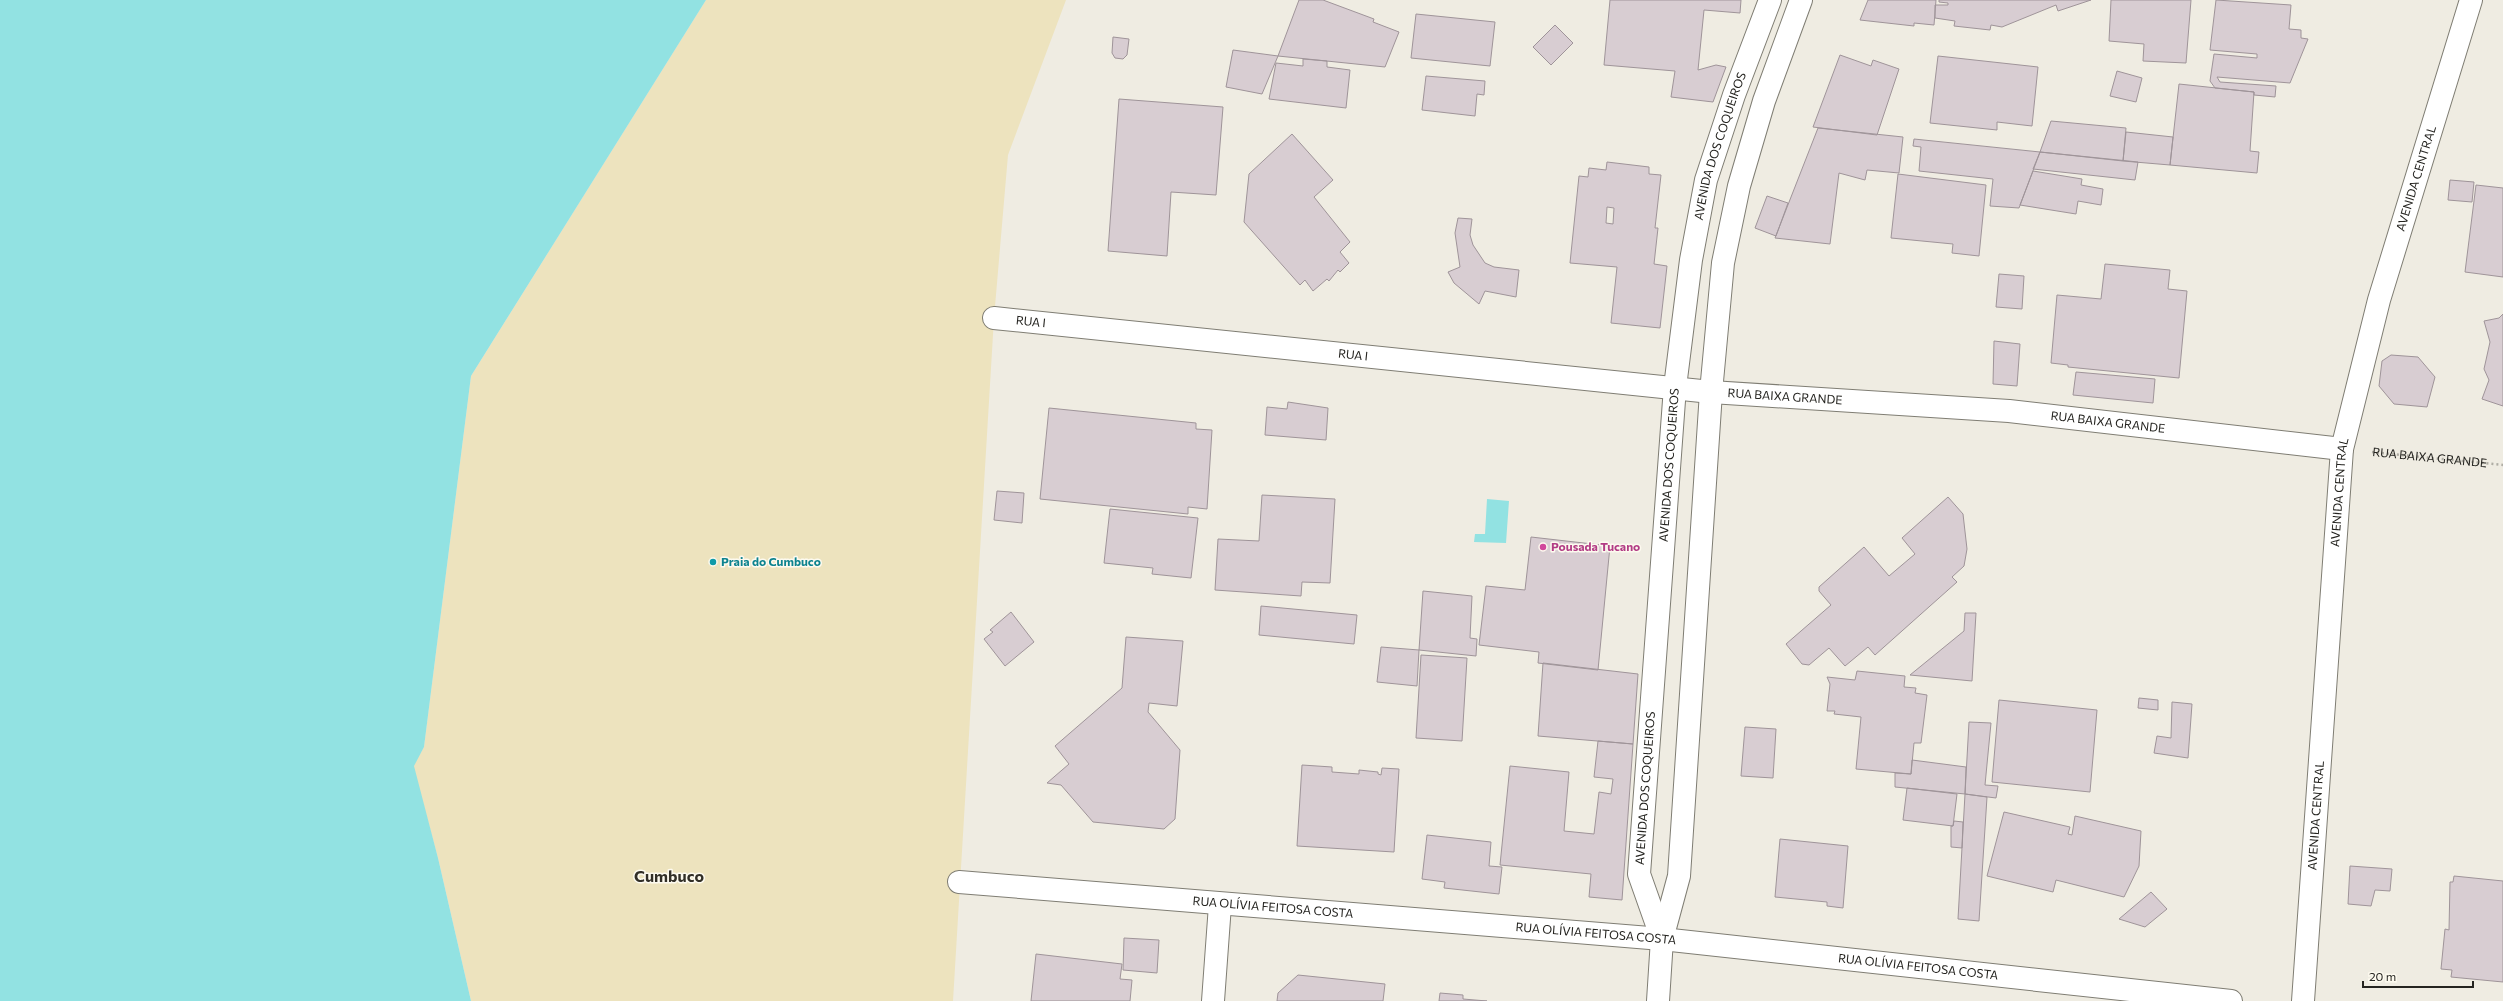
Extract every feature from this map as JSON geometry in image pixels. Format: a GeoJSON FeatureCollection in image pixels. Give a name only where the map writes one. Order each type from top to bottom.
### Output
{"type":"FeatureCollection","features":[{"type":"Feature","properties":{"kind":"street","name":"AVENIDA DOS COQUEIROS"},"geometry":{"type":"LineString","coordinates":[[1662,940],[1639,874],[1675,387],[1691,260],[1706,180],[1734,95],[1770,0]]}},
{"type":"Feature","properties":{"kind":"street","name":"AVENIDA DOS COQUEIROS"},"geometry":{"type":"LineString","coordinates":[[1658,1001],[1662,940],[1679,876],[1711,392],[1723,263],[1739,186],[1764,101],[1801,0]]}},
{"type":"Feature","properties":{"kind":"street","name":"AVENIDA CENTRAL"},"geometry":{"type":"LineString","coordinates":[[2303,1001],[2342,449],[2379,300],[2471,0]]}},
{"type":"Feature","properties":{"kind":"street","name":"RUA I"},"geometry":{"type":"LineString","coordinates":[[994,318],[1675,387],[1711,392]]}},
{"type":"Feature","properties":{"kind":"street","name":"RUA BAIXA GRANDE"},"geometry":{"type":"LineString","coordinates":[[1711,392],[2009,411],[2342,449]]}},
{"type":"Feature","properties":{"kind":"street","name":"RUA OLÍVIA FEITOSA COSTA"},"geometry":{"type":"LineString","coordinates":[[959,882],[1220,905],[1662,940],[2231,1001]]}},
{"type":"Feature","properties":{"kind":"street"},"geometry":{"type":"LineString","coordinates":[[1213,1001],[1220,905]]}},
{"type":"Feature","properties":{"kind":"path","name":"RUA BAIXA GRANDE"},"geometry":{"type":"LineString","coordinates":[[2342,449],[2503,465]]}},
{"type":"Feature","properties":{"kind":"sand","name":"Praia do Cumbuco"},"geometry":{"type":"Polygon","coordinates":[[[706,0],[1066,0],[1008,155],[994,318],[953,1001],[471,1001],[438,858],[413,766],[424,747],[471,376],[706,0]]]}},
{"type":"Feature","properties":{"kind":"water"},"geometry":{"type":"Polygon","coordinates":[[[0,0],[706,0],[471,376],[424,747],[414,766],[438,858],[471,1001],[0,1001],[0,0]]]}},
{"type":"Feature","properties":{"kind":"water"},"geometry":{"type":"Polygon","coordinates":[[[1487,499],[1509,501],[1506,543],[1474,542],[1475,534],[1485,534],[1487,499]]]}},
{"type":"Feature","properties":{"kind":"building"},"geometry":{"type":"Polygon","coordinates":[[[1299,0],[1323,0],[1374,19],[1373,22],[1399,32],[1385,67],[1278,56],[1299,0]]]}},
{"type":"Feature","properties":{"kind":"building"},"geometry":{"type":"Polygon","coordinates":[[[1610,0],[1741,0],[1740,13],[1704,10],[1698,70],[1716,65],[1726,67],[1713,102],[1671,97],[1675,71],[1604,65],[1610,0]]]}},
{"type":"Feature","properties":{"kind":"building"},"geometry":{"type":"Polygon","coordinates":[[[1868,0],[1936,0],[1934,25],[1914,23],[1914,26],[1860,20],[1868,0]]]}},
{"type":"Feature","properties":{"kind":"building"},"geometry":{"type":"Polygon","coordinates":[[[1939,0],[2091,0],[2058,11],[2056,5],[2002,27],[1991,25],[1990,30],[1954,26],[1955,21],[1935,18],[1935,5],[1948,5],[1948,3],[1939,2],[1939,0]]]}},
{"type":"Feature","properties":{"kind":"building"},"geometry":{"type":"Polygon","coordinates":[[[2111,0],[2191,0],[2186,63],[2143,61],[2144,44],[2109,41],[2111,0]]]}},
{"type":"Feature","properties":{"kind":"building"},"geometry":{"type":"Polygon","coordinates":[[[2216,0],[2291,5],[2289,29],[2301,30],[2301,38],[2308,39],[2290,83],[2217,77],[2220,82],[2276,86],[2275,97],[2254,95],[2254,92],[2215,88],[2210,81],[2214,54],[2257,58],[2257,54],[2210,50],[2216,0]]]}},
{"type":"Feature","properties":{"kind":"building"},"geometry":{"type":"Polygon","coordinates":[[[1416,14],[1495,22],[1490,66],[1411,58],[1416,14]]]}},
{"type":"Feature","properties":{"kind":"building"},"geometry":{"type":"Polygon","coordinates":[[[1555,25],[1573,43],[1551,65],[1533,47],[1555,25]]]}},
{"type":"Feature","properties":{"kind":"building"},"geometry":{"type":"Polygon","coordinates":[[[1113,37],[1129,39],[1127,55],[1123,59],[1115,58],[1112,53],[1113,37]]]}},
{"type":"Feature","properties":{"kind":"building"},"geometry":{"type":"Polygon","coordinates":[[[1233,50],[1278,56],[1262,94],[1226,87],[1233,50]]]}},
{"type":"Feature","properties":{"kind":"building"},"geometry":{"type":"Polygon","coordinates":[[[1840,55],[1871,66],[1873,60],[1899,69],[1877,135],[1813,127],[1840,55]]]}},
{"type":"Feature","properties":{"kind":"building"},"geometry":{"type":"Polygon","coordinates":[[[1938,56],[2038,67],[2032,126],[1997,122],[1997,130],[1930,123],[1938,56]]]}},
{"type":"Feature","properties":{"kind":"building"},"geometry":{"type":"Polygon","coordinates":[[[1303,59],[1327,61],[1327,67],[1350,70],[1346,108],[1269,99],[1276,63],[1303,66],[1303,59]]]}},
{"type":"Feature","properties":{"kind":"building"},"geometry":{"type":"Polygon","coordinates":[[[2117,71],[2142,78],[2136,102],[2110,96],[2117,71]]]}},
{"type":"Feature","properties":{"kind":"building"},"geometry":{"type":"Polygon","coordinates":[[[1426,76],[1485,81],[1484,95],[1477,94],[1475,116],[1422,110],[1426,76]]]}},
{"type":"Feature","properties":{"kind":"building"},"geometry":{"type":"Polygon","coordinates":[[[2179,84],[2254,92],[2250,151],[2259,152],[2257,173],[2170,165],[2179,84]]]}},
{"type":"Feature","properties":{"kind":"building"},"geometry":{"type":"Polygon","coordinates":[[[1119,99],[1223,107],[1216,195],[1171,192],[1167,256],[1108,251],[1119,99]]]}},
{"type":"Feature","properties":{"kind":"building"},"geometry":{"type":"Polygon","coordinates":[[[2051,121],[2126,128],[2123,161],[2040,152],[2051,121]]]}},
{"type":"Feature","properties":{"kind":"building"},"geometry":{"type":"Polygon","coordinates":[[[1818,128],[1903,137],[1899,173],[1867,170],[1865,180],[1839,173],[1830,244],[1775,238],[1818,128]]]}},
{"type":"Feature","properties":{"kind":"building"},"geometry":{"type":"Polygon","coordinates":[[[2126,132],[2173,137],[2170,165],[2123,161],[2126,132]]]}},
{"type":"Feature","properties":{"kind":"building"},"geometry":{"type":"Polygon","coordinates":[[[1292,134],[1333,180],[1314,197],[1350,242],[1340,252],[1349,263],[1340,272],[1338,270],[1329,281],[1327,279],[1313,291],[1305,280],[1300,285],[1244,222],[1249,174],[1292,134]]]}},
{"type":"Feature","properties":{"kind":"building"},"geometry":{"type":"Polygon","coordinates":[[[1914,139],[2040,152],[2019,208],[1990,206],[1993,179],[1919,171],[1921,147],[1913,146],[1914,139]]]}},
{"type":"Feature","properties":{"kind":"building"},"geometry":{"type":"Polygon","coordinates":[[[2040,152],[2138,162],[2135,180],[2033,169],[2040,152]]]}},
{"type":"Feature","properties":{"kind":"building"},"geometry":{"type":"Polygon","coordinates":[[[1607,162],[1649,167],[1649,174],[1661,175],[1655,228],[1658,228],[1654,264],[1667,266],[1660,328],[1611,323],[1617,267],[1570,263],[1579,176],[1588,177],[1589,168],[1606,170],[1607,162]],[[1607,207],[1606,223],[1613,224],[1614,208],[1607,207]]]}},
{"type":"Feature","properties":{"kind":"building"},"geometry":{"type":"Polygon","coordinates":[[[2033,171],[2082,179],[2081,185],[2103,189],[2101,205],[2078,201],[2076,214],[2020,205],[2033,171]]]}},
{"type":"Feature","properties":{"kind":"building"},"geometry":{"type":"Polygon","coordinates":[[[1898,174],[1986,185],[1979,256],[1952,253],[1953,244],[1891,238],[1898,174]]]}},
{"type":"Feature","properties":{"kind":"building"},"geometry":{"type":"Polygon","coordinates":[[[2450,180],[2474,182],[2472,202],[2448,200],[2450,180]]]}},
{"type":"Feature","properties":{"kind":"building"},"geometry":{"type":"Polygon","coordinates":[[[2476,185],[2503,188],[2503,277],[2465,272],[2476,185]]]}},
{"type":"Feature","properties":{"kind":"building"},"geometry":{"type":"Polygon","coordinates":[[[1767,196],[1788,203],[1776,236],[1755,228],[1767,196]]]}},
{"type":"Feature","properties":{"kind":"building"},"geometry":{"type":"Polygon","coordinates":[[[1458,218],[1472,219],[1470,235],[1473,245],[1485,263],[1494,267],[1519,270],[1516,297],[1485,291],[1479,304],[1454,283],[1448,272],[1460,267],[1455,233],[1458,218]]]}},
{"type":"Feature","properties":{"kind":"building"},"geometry":{"type":"Polygon","coordinates":[[[2105,264],[2170,270],[2168,289],[2187,291],[2179,378],[2068,367],[2068,365],[2051,363],[2057,295],[2101,299],[2105,264]]]}},
{"type":"Feature","properties":{"kind":"building"},"geometry":{"type":"Polygon","coordinates":[[[1999,274],[2024,276],[2022,309],[1996,307],[1999,274]]]}},
{"type":"Feature","properties":{"kind":"building"},"geometry":{"type":"Polygon","coordinates":[[[2503,314],[2503,406],[2482,399],[2489,380],[2484,369],[2490,342],[2484,321],[2499,318],[2503,314]]]}},
{"type":"Feature","properties":{"kind":"building"},"geometry":{"type":"Polygon","coordinates":[[[1994,341],[2020,344],[2017,386],[1993,384],[1994,341]]]}},
{"type":"Feature","properties":{"kind":"building"},"geometry":{"type":"Polygon","coordinates":[[[2391,355],[2418,357],[2435,377],[2427,407],[2394,404],[2379,386],[2382,361],[2391,355]]]}},
{"type":"Feature","properties":{"kind":"building"},"geometry":{"type":"Polygon","coordinates":[[[2076,372],[2155,379],[2153,403],[2073,395],[2076,372]]]}},
{"type":"Feature","properties":{"kind":"building"},"geometry":{"type":"Polygon","coordinates":[[[1288,402],[1328,408],[1326,440],[1265,435],[1267,407],[1287,409],[1288,402]]]}},
{"type":"Feature","properties":{"kind":"building"},"geometry":{"type":"Polygon","coordinates":[[[1049,408],[1196,423],[1196,429],[1212,430],[1207,509],[1188,507],[1188,514],[1040,499],[1049,408]]]}},
{"type":"Feature","properties":{"kind":"building"},"geometry":{"type":"Polygon","coordinates":[[[997,491],[1024,493],[1022,523],[994,520],[997,491]]]}},
{"type":"Feature","properties":{"kind":"building"},"geometry":{"type":"Polygon","coordinates":[[[1262,495],[1335,499],[1330,583],[1302,582],[1301,596],[1215,590],[1218,539],[1259,541],[1262,495]]]}},
{"type":"Feature","properties":{"kind":"building"},"geometry":{"type":"Polygon","coordinates":[[[1948,497],[1963,514],[1967,549],[1964,566],[1952,577],[1957,582],[1875,655],[1868,647],[1845,666],[1829,648],[1809,665],[1802,664],[1786,644],[1831,605],[1819,591],[1819,587],[1864,547],[1889,576],[1915,554],[1902,538],[1948,497]]]}},
{"type":"Feature","properties":{"kind":"building"},"geometry":{"type":"Polygon","coordinates":[[[1110,509],[1198,518],[1191,578],[1152,574],[1153,568],[1104,563],[1110,509]]]}},
{"type":"Feature","properties":{"kind":"building"},"geometry":{"type":"Polygon","coordinates":[[[1531,537],[1610,546],[1598,670],[1538,663],[1539,652],[1479,645],[1486,586],[1525,590],[1531,537]]]}},
{"type":"Feature","properties":{"kind":"building"},"geometry":{"type":"Polygon","coordinates":[[[1423,591],[1472,596],[1470,638],[1477,639],[1476,656],[1419,650],[1423,591]]]}},
{"type":"Feature","properties":{"kind":"building"},"geometry":{"type":"Polygon","coordinates":[[[1261,606],[1357,615],[1354,644],[1259,635],[1261,606]]]}},
{"type":"Feature","properties":{"kind":"building"},"geometry":{"type":"Polygon","coordinates":[[[1011,612],[1034,642],[1005,666],[984,639],[993,632],[990,630],[1011,612]]]}},
{"type":"Feature","properties":{"kind":"building"},"geometry":{"type":"Polygon","coordinates":[[[1965,613],[1976,613],[1972,681],[1910,675],[1964,631],[1965,613]]]}},
{"type":"Feature","properties":{"kind":"building"},"geometry":{"type":"Polygon","coordinates":[[[1126,637],[1183,641],[1177,706],[1149,703],[1148,712],[1180,750],[1175,819],[1164,829],[1093,822],[1061,785],[1047,783],[1069,764],[1055,746],[1122,688],[1126,637]]]}},
{"type":"Feature","properties":{"kind":"building"},"geometry":{"type":"Polygon","coordinates":[[[1381,647],[1419,650],[1417,686],[1377,682],[1381,647]]]}},
{"type":"Feature","properties":{"kind":"building"},"geometry":{"type":"Polygon","coordinates":[[[1421,655],[1467,658],[1462,741],[1416,738],[1421,655]]]}},
{"type":"Feature","properties":{"kind":"building"},"geometry":{"type":"Polygon","coordinates":[[[1543,663],[1638,674],[1633,744],[1538,736],[1543,663]]]}},
{"type":"Feature","properties":{"kind":"building"},"geometry":{"type":"Polygon","coordinates":[[[1857,671],[1905,676],[1904,687],[1916,688],[1915,693],[1927,695],[1921,743],[1914,743],[1911,774],[1856,769],[1861,717],[1834,714],[1835,711],[1827,711],[1830,684],[1827,677],[1855,680],[1857,671]]]}},
{"type":"Feature","properties":{"kind":"building"},"geometry":{"type":"Polygon","coordinates":[[[2139,698],[2158,700],[2158,710],[2138,708],[2139,698]]]}},
{"type":"Feature","properties":{"kind":"building"},"geometry":{"type":"Polygon","coordinates":[[[1999,700],[2097,710],[2090,792],[1992,782],[1999,700]]]}},
{"type":"Feature","properties":{"kind":"building"},"geometry":{"type":"Polygon","coordinates":[[[2172,702],[2192,704],[2188,758],[2154,753],[2157,736],[2171,738],[2172,702]]]}},
{"type":"Feature","properties":{"kind":"building"},"geometry":{"type":"Polygon","coordinates":[[[1969,722],[1991,723],[1985,785],[1998,786],[1996,798],[1965,794],[1969,722]]]}},
{"type":"Feature","properties":{"kind":"building"},"geometry":{"type":"Polygon","coordinates":[[[1745,727],[1776,729],[1773,778],[1741,776],[1745,727]]]}},
{"type":"Feature","properties":{"kind":"building"},"geometry":{"type":"Polygon","coordinates":[[[1598,741],[1633,744],[1622,900],[1589,897],[1591,874],[1500,865],[1510,766],[1569,772],[1564,831],[1594,834],[1599,792],[1611,794],[1613,779],[1594,777],[1598,741]]]}},
{"type":"Feature","properties":{"kind":"building"},"geometry":{"type":"Polygon","coordinates":[[[1912,760],[1966,767],[1965,794],[1895,787],[1895,773],[1911,774],[1912,760]]]}},
{"type":"Feature","properties":{"kind":"building"},"geometry":{"type":"Polygon","coordinates":[[[1302,765],[1332,767],[1332,772],[1359,774],[1359,770],[1378,772],[1378,774],[1381,775],[1382,768],[1399,769],[1394,852],[1297,846],[1302,765]]]}},
{"type":"Feature","properties":{"kind":"building"},"geometry":{"type":"Polygon","coordinates":[[[1907,788],[1957,794],[1953,826],[1903,820],[1907,788]]]}},
{"type":"Feature","properties":{"kind":"building"},"geometry":{"type":"Polygon","coordinates":[[[1965,794],[1987,797],[1979,921],[1958,919],[1965,794]]]}},
{"type":"Feature","properties":{"kind":"building"},"geometry":{"type":"Polygon","coordinates":[[[2004,812],[2070,827],[2068,834],[2072,835],[2075,816],[2141,831],[2139,866],[2124,897],[2056,880],[2053,892],[1987,876],[2004,812]]]}},
{"type":"Feature","properties":{"kind":"building"},"geometry":{"type":"Polygon","coordinates":[[[1954,821],[1963,822],[1962,848],[1951,847],[1951,826],[1953,826],[1954,821]]]}},
{"type":"Feature","properties":{"kind":"building"},"geometry":{"type":"Polygon","coordinates":[[[1427,835],[1491,842],[1489,866],[1502,867],[1499,894],[1444,888],[1445,882],[1422,879],[1427,835]]]}},
{"type":"Feature","properties":{"kind":"building"},"geometry":{"type":"Polygon","coordinates":[[[1780,839],[1848,846],[1843,908],[1827,906],[1827,902],[1775,897],[1780,839]]]}},
{"type":"Feature","properties":{"kind":"building"},"geometry":{"type":"Polygon","coordinates":[[[2350,866],[2392,869],[2390,891],[2375,890],[2371,906],[2348,904],[2350,866]]]}},
{"type":"Feature","properties":{"kind":"building"},"geometry":{"type":"Polygon","coordinates":[[[2454,876],[2503,881],[2503,982],[2451,977],[2452,970],[2441,969],[2445,929],[2449,930],[2450,882],[2453,882],[2454,876]]]}},
{"type":"Feature","properties":{"kind":"building"},"geometry":{"type":"Polygon","coordinates":[[[2151,892],[2167,909],[2145,927],[2119,919],[2151,892]]]}},
{"type":"Feature","properties":{"kind":"building"},"geometry":{"type":"Polygon","coordinates":[[[1124,938],[1159,940],[1157,973],[1123,970],[1124,938]]]}},
{"type":"Feature","properties":{"kind":"building"},"geometry":{"type":"Polygon","coordinates":[[[1036,954],[1122,964],[1120,979],[1132,980],[1130,1001],[1031,1001],[1036,954]]]}},
{"type":"Feature","properties":{"kind":"building"},"geometry":{"type":"Polygon","coordinates":[[[1298,975],[1385,984],[1383,1001],[1277,1001],[1278,993],[1298,975]]]}},
{"type":"Feature","properties":{"kind":"building"},"geometry":{"type":"Polygon","coordinates":[[[1440,993],[1463,995],[1463,999],[1487,1001],[1439,1001],[1440,993]]]}},
{"type":"Feature","properties":{"kind":"place","name":"Pousada Tucano"},"geometry":{"type":"Point","coordinates":[1543,547]}},
{"type":"Feature","properties":{"kind":"place","name":"Praia do Cumbuco"},"geometry":{"type":"Point","coordinates":[713,562]}},
{"type":"Feature","properties":{"kind":"district","name":"Cumbuco"},"geometry":{"type":"Point","coordinates":[669,876]}}]}
